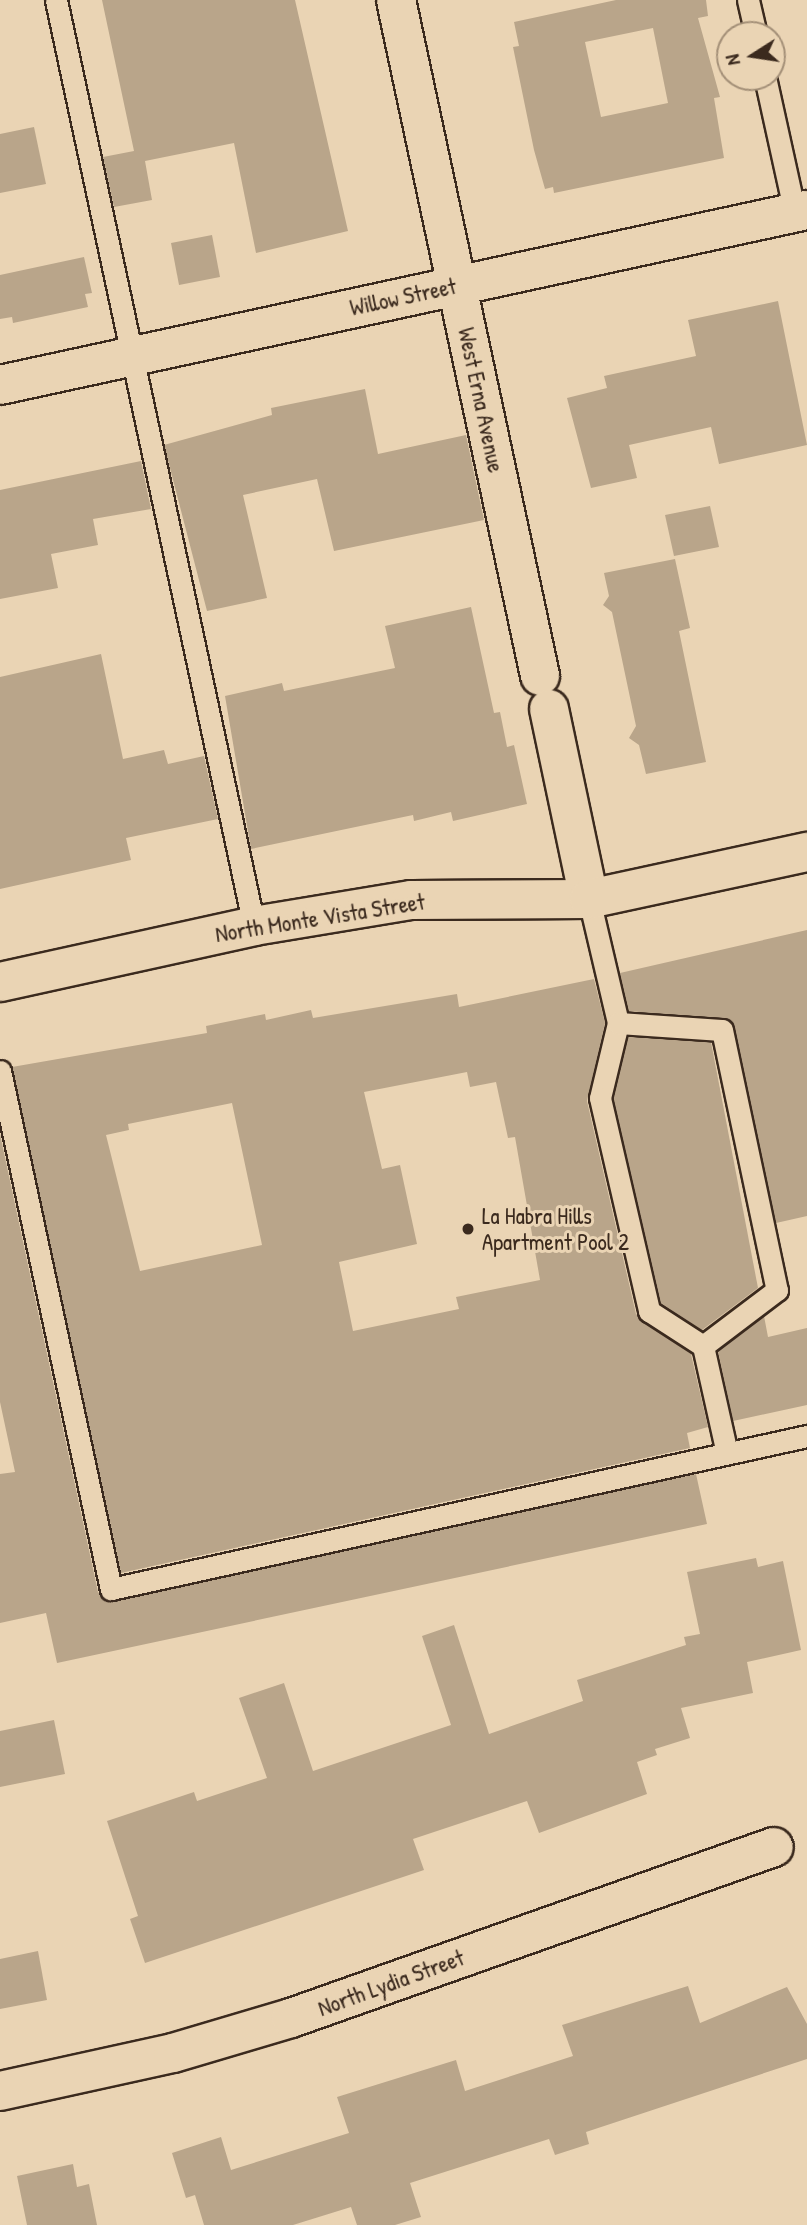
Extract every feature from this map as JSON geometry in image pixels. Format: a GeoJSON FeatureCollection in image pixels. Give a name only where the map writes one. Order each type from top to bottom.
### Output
{"type":"FeatureCollection","features":[{"type":"Feature","properties":{"kind":"street","name":"West Erna Avenue"},"geometry":{"type":"LineString","coordinates":[[396,0],[589,899]]}},
{"type":"Feature","properties":{"kind":"street","name":"Willow Street"},"geometry":{"type":"LineString","coordinates":[[0,384],[801,211]]}},
{"type":"Feature","properties":{"kind":"street","name":"North Monte Vista Street"},"geometry":{"type":"LineString","coordinates":[[0,982],[254,926],[411,900],[589,899],[807,852]]}},
{"type":"Feature","properties":{"kind":"street","name":"North Lydia Street"},"geometry":{"type":"LineString","coordinates":[[0,2091],[173,2053],[291,2018],[774,1847]]}},
{"type":"Feature","properties":{"kind":"lane"},"geometry":{"type":"LineString","coordinates":[[56,0],[254,926]]}},
{"type":"Feature","properties":{"kind":"lane"},"geometry":{"type":"LineString","coordinates":[[748,0],[753,21]]}},
{"type":"Feature","properties":{"kind":"lane"},"geometry":{"type":"LineString","coordinates":[[769,91],[801,211]]}},
{"type":"Feature","properties":{"kind":"lane"},"geometry":{"type":"LineString","coordinates":[[589,899],[618,1023],[600,1098],[649,1311],[703,1346],[727,1454]]}},
{"type":"Feature","properties":{"kind":"lane"},"geometry":{"type":"LineString","coordinates":[[618,1023],[722,1030],[778,1290],[703,1346]]}},
{"type":"Feature","properties":{"kind":"lane"},"geometry":{"type":"LineString","coordinates":[[0,1071],[111,1589],[807,1436]]}},
{"type":"Feature","properties":{"kind":"building"},"geometry":{"type":"Polygon","coordinates":[[[102,0],[295,0],[348,231],[256,253],[234,143],[145,161],[152,200],[114,207],[103,157],[134,151],[102,0]]]}},
{"type":"Feature","properties":{"kind":"building"},"geometry":{"type":"Polygon","coordinates":[[[616,0],[706,0],[708,16],[698,18],[716,91],[720,97],[714,98],[724,158],[554,193],[553,187],[545,189],[534,150],[513,47],[519,46],[514,22],[616,0]],[[653,28],[585,42],[601,117],[668,103],[653,28]]]}},
{"type":"Feature","properties":{"kind":"building"},"geometry":{"type":"Polygon","coordinates":[[[34,127],[46,184],[0,193],[0,134],[34,127]]]}},
{"type":"Feature","properties":{"kind":"building"},"geometry":{"type":"Polygon","coordinates":[[[212,235],[220,277],[179,285],[171,243],[212,235]]]}},
{"type":"Feature","properties":{"kind":"building"},"geometry":{"type":"Polygon","coordinates":[[[84,257],[92,293],[85,294],[88,307],[13,323],[12,317],[0,319],[0,275],[84,257]]]}},
{"type":"Feature","properties":{"kind":"building"},"geometry":{"type":"Polygon","coordinates":[[[778,301],[807,445],[719,464],[711,427],[629,445],[637,478],[591,488],[567,398],[607,388],[604,376],[696,356],[688,320],[778,301]]]}},
{"type":"Feature","properties":{"kind":"building"},"geometry":{"type":"Polygon","coordinates":[[[365,389],[378,454],[466,435],[484,520],[334,551],[317,479],[243,495],[267,598],[207,611],[164,445],[272,415],[271,408],[365,389]]]}},
{"type":"Feature","properties":{"kind":"building"},"geometry":{"type":"Polygon","coordinates":[[[141,461],[151,509],[93,519],[98,545],[51,554],[58,588],[0,599],[0,490],[141,461]]]}},
{"type":"Feature","properties":{"kind":"building"},"geometry":{"type":"Polygon","coordinates":[[[710,506],[719,547],[674,556],[665,515],[710,506]]]}},
{"type":"Feature","properties":{"kind":"building"},"geometry":{"type":"Polygon","coordinates":[[[675,559],[690,628],[679,631],[706,762],[646,774],[639,745],[629,738],[636,726],[612,612],[603,605],[609,596],[604,573],[675,559]]]}},
{"type":"Feature","properties":{"kind":"building"},"geometry":{"type":"Polygon","coordinates":[[[471,607],[494,713],[500,712],[507,747],[514,745],[527,804],[453,821],[451,812],[414,821],[413,815],[251,849],[225,696],[282,683],[284,691],[395,668],[385,626],[471,607]]]}},
{"type":"Feature","properties":{"kind":"building"},"geometry":{"type":"Polygon","coordinates":[[[101,654],[123,759],[164,750],[168,764],[204,756],[218,819],[126,838],[131,860],[0,889],[0,677],[101,654]]]}},
{"type":"Feature","properties":{"kind":"building"},"geometry":{"type":"Polygon","coordinates":[[[807,930],[807,1216],[776,1223],[731,1021],[629,1011],[620,973],[807,930]]]}},
{"type":"Feature","properties":{"kind":"building"},"geometry":{"type":"Polygon","coordinates":[[[594,979],[605,1023],[587,1101],[636,1314],[691,1354],[708,1427],[687,1433],[690,1448],[121,1573],[12,1067],[207,1033],[206,1026],[265,1014],[266,1020],[311,1010],[313,1018],[457,994],[459,1007],[594,979]],[[467,1072],[364,1092],[382,1169],[400,1165],[417,1244],[339,1262],[353,1331],[459,1309],[456,1297],[540,1280],[515,1137],[508,1138],[496,1082],[470,1087],[467,1072]],[[232,1103],[128,1124],[129,1130],[106,1135],[140,1271],[262,1245],[232,1103]]]}},
{"type":"Feature","properties":{"kind":"building"},"geometry":{"type":"Polygon","coordinates":[[[628,1037],[711,1042],[758,1288],[702,1330],[661,1303],[613,1098],[628,1037]]]}},
{"type":"Feature","properties":{"kind":"building"},"geometry":{"type":"Polygon","coordinates":[[[0,1134],[98,1592],[106,1601],[696,1474],[707,1524],[57,1663],[46,1613],[0,1623],[0,1474],[15,1472],[0,1402],[0,1134]]]}},
{"type":"Feature","properties":{"kind":"building"},"geometry":{"type":"Polygon","coordinates":[[[764,1316],[768,1337],[807,1328],[807,1405],[733,1421],[718,1351],[764,1316]]]}},
{"type":"Feature","properties":{"kind":"building"},"geometry":{"type":"Polygon","coordinates":[[[756,1558],[758,1567],[783,1561],[801,1650],[747,1662],[753,1693],[681,1708],[690,1738],[655,1749],[657,1755],[637,1762],[647,1794],[539,1833],[527,1801],[413,1839],[424,1870],[145,1963],[130,1919],[138,1916],[107,1821],[194,1792],[197,1801],[267,1778],[239,1698],[284,1683],[313,1771],[451,1725],[422,1636],[454,1625],[489,1734],[583,1701],[577,1680],[686,1645],[684,1637],[700,1634],[687,1572],[756,1558]]]}},
{"type":"Feature","properties":{"kind":"building"},"geometry":{"type":"Polygon","coordinates":[[[54,1720],[65,1774],[0,1787],[0,1731],[54,1720]]]}},
{"type":"Feature","properties":{"kind":"building"},"geometry":{"type":"Polygon","coordinates":[[[38,1951],[47,2000],[0,2009],[0,1959],[38,1951]]]}},
{"type":"Feature","properties":{"kind":"building"},"geometry":{"type":"Polygon","coordinates":[[[688,1986],[700,2023],[787,1987],[807,2024],[807,2059],[586,2132],[589,2144],[555,2155],[549,2139],[410,2183],[421,2217],[395,2225],[357,2225],[351,2207],[293,2225],[204,2225],[195,2195],[186,2198],[172,2153],[221,2137],[231,2170],[349,2133],[337,2097],[456,2060],[465,2091],[573,2056],[562,2025],[688,1986]]]}},
{"type":"Feature","properties":{"kind":"building"},"geometry":{"type":"Polygon","coordinates":[[[73,2164],[77,2187],[89,2184],[97,2225],[27,2225],[17,2176],[73,2164]]]}},
{"type":"Feature","properties":{"kind":"place","name":"La Habra Hills Apartment Pool 2"},"geometry":{"type":"Point","coordinates":[468,1229]}}]}
